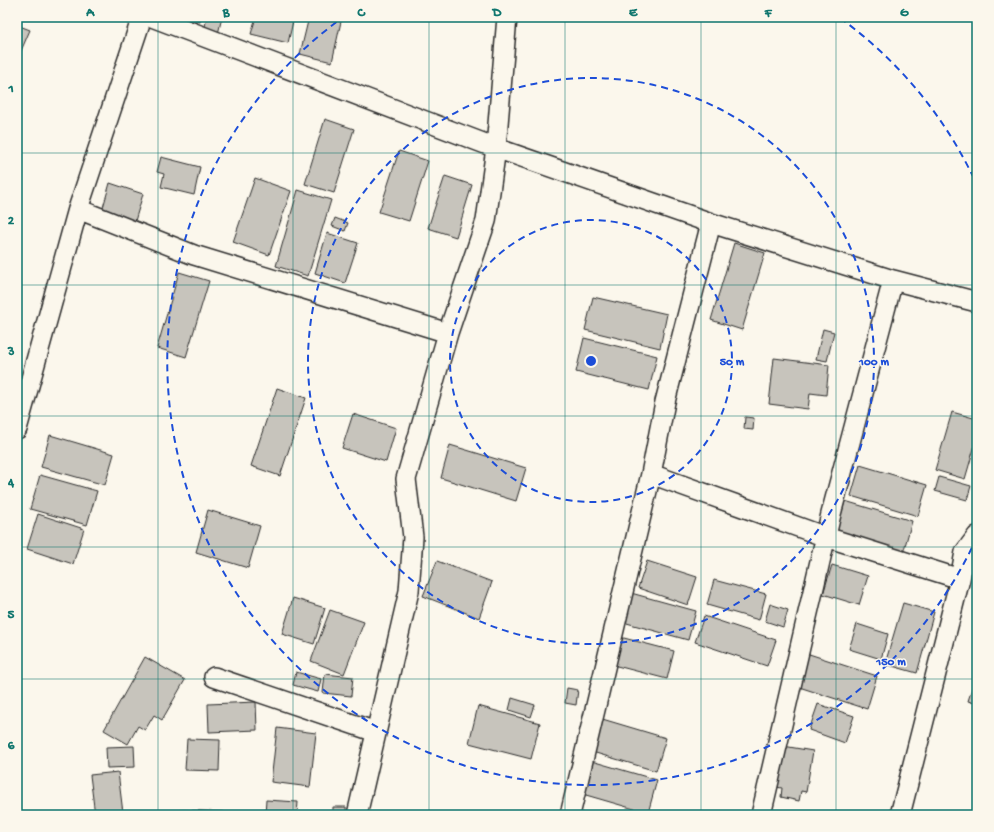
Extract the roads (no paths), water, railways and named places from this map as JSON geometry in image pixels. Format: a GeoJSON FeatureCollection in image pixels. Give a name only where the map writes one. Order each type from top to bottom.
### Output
{"type":"FeatureCollection","features":[{"type":"Feature","properties":{"kind":"street"},"geometry":{"type":"LineString","coordinates":[[17,429],[78,209],[142,17]]}},
{"type":"Feature","properties":{"kind":"street"},"geometry":{"type":"LineString","coordinates":[[152,17],[496,148],[711,223],[893,280],[977,302]]}},
{"type":"Feature","properties":{"kind":"street"},"geometry":{"type":"LineString","coordinates":[[357,815],[409,591],[413,537],[406,479],[448,333],[486,221],[496,148],[506,17]]}},
{"type":"Feature","properties":{"kind":"street"},"geometry":{"type":"LineString","coordinates":[[78,209],[194,255],[448,333]]}},
{"type":"Feature","properties":{"kind":"street"},"geometry":{"type":"LineString","coordinates":[[570,815],[651,474],[665,402],[711,223]]}},
{"type":"Feature","properties":{"kind":"street"},"geometry":{"type":"LineString","coordinates":[[761,815],[826,537],[893,280]]}},
{"type":"Feature","properties":{"kind":"street"},"geometry":{"type":"LineString","coordinates":[[651,474],[826,537],[960,579]]}},
{"type":"Feature","properties":{"kind":"street"},"geometry":{"type":"LineString","coordinates":[[900,815],[960,579],[965,552],[977,536]]}},
{"type":"Feature","properties":{"kind":"street"},"geometry":{"type":"LineString","coordinates":[[214,677],[376,732]]}}]}
